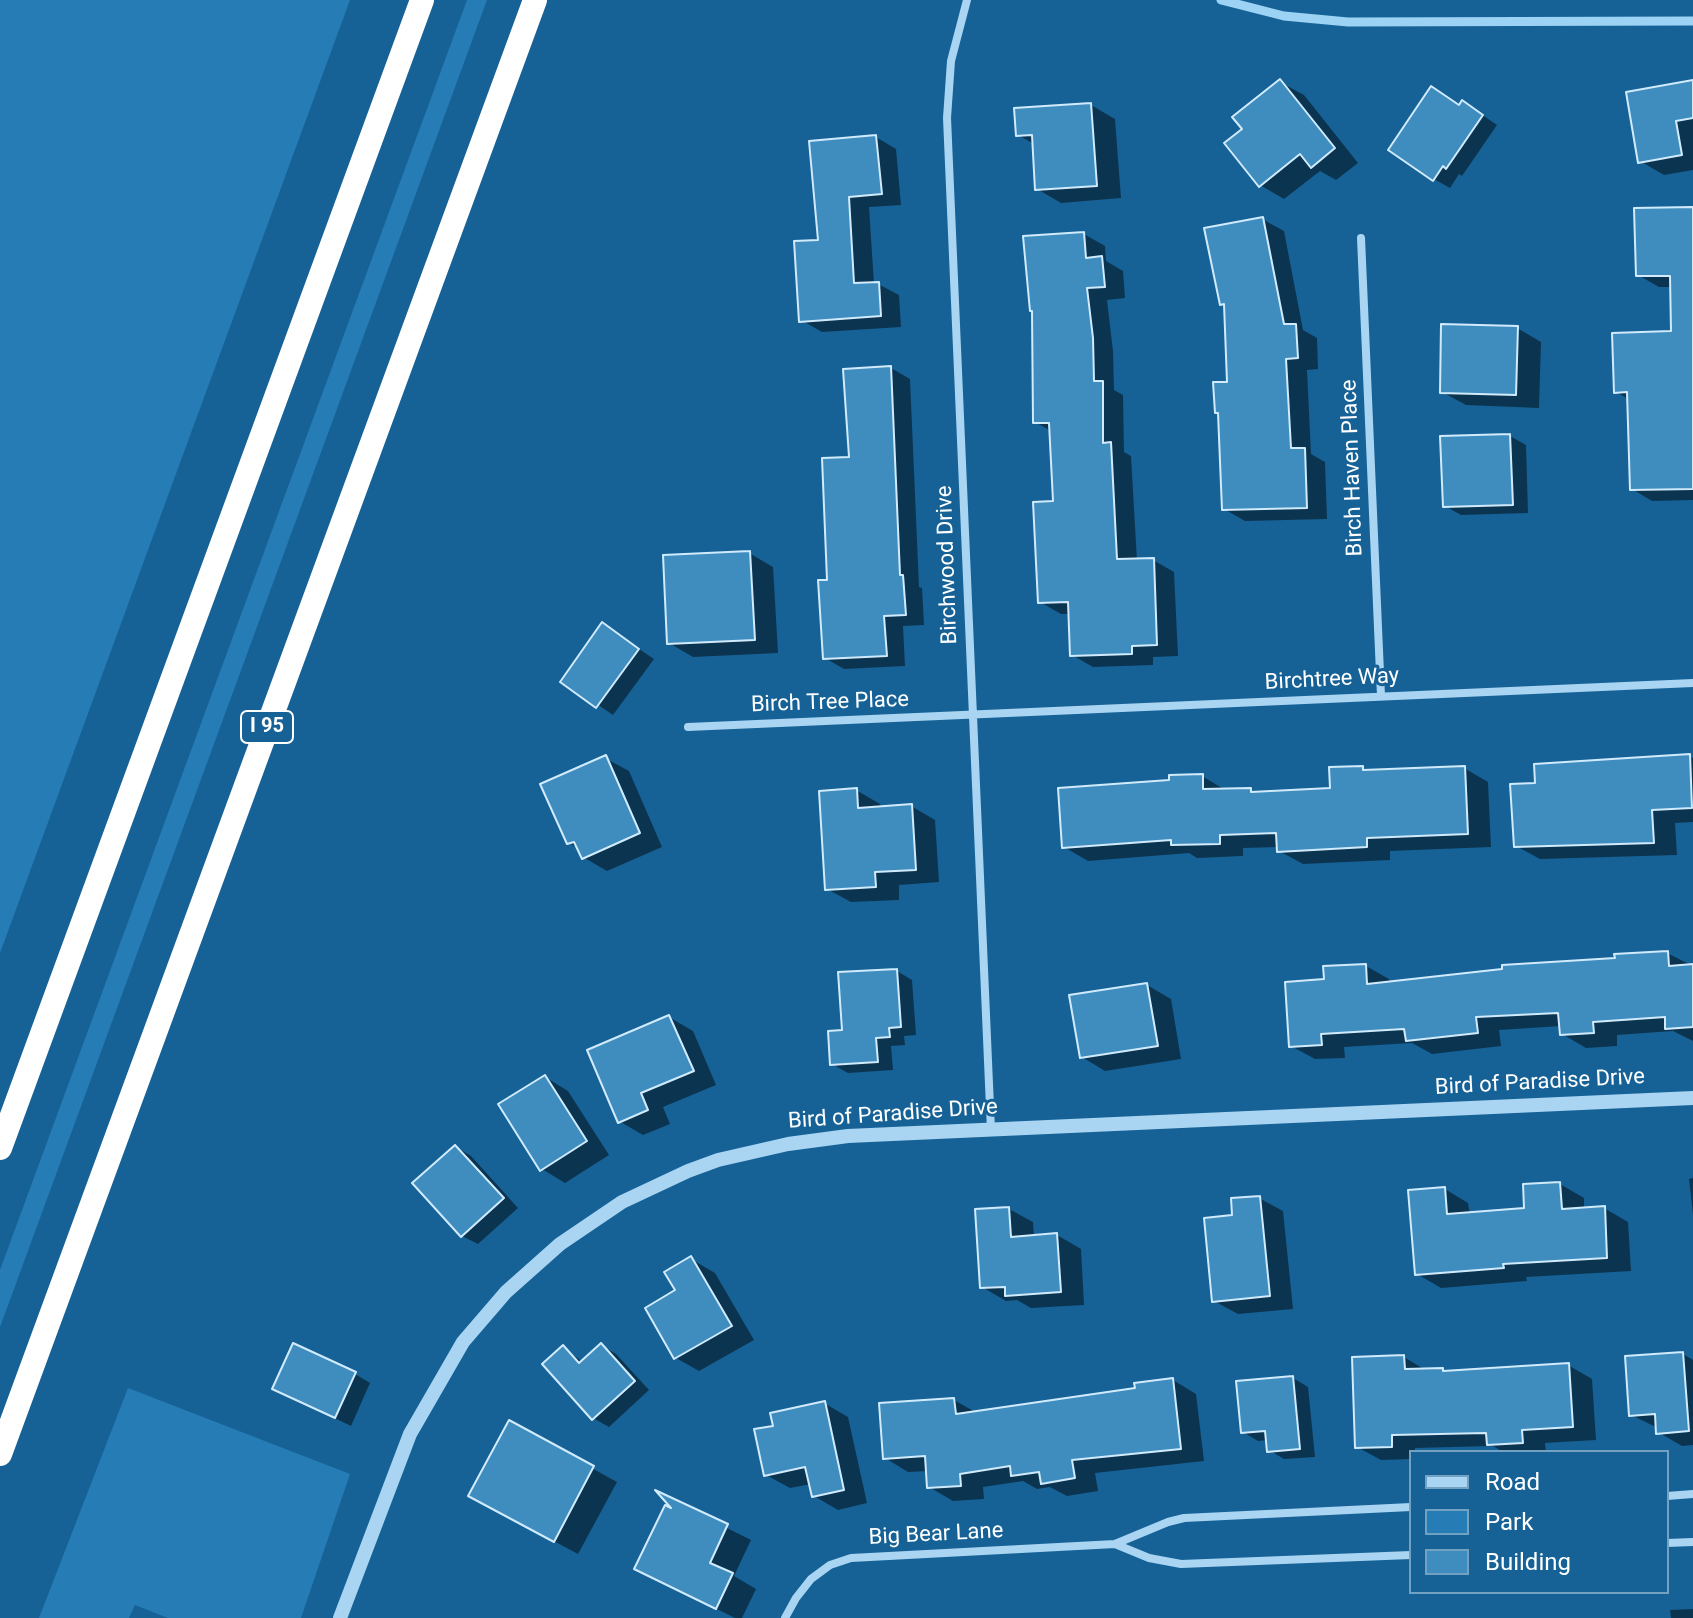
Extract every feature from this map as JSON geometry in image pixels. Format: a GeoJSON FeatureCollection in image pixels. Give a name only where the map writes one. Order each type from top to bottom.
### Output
{"type":"FeatureCollection","features":[{"type":"Feature","properties":{"kind":"highway"},"geometry":{"type":"LineString","coordinates":[[0,1148],[422,0]]}},
{"type":"Feature","properties":{"kind":"highway","name":"I 95"},"geometry":{"type":"LineString","coordinates":[[0,1454],[535,0]]}},
{"type":"Feature","properties":{"kind":"street","name":"Birchwood Drive"},"geometry":{"type":"LineString","coordinates":[[967,0],[951,61],[947,118],[991,1130]]}},
{"type":"Feature","properties":{"kind":"street","name":"Birch Haven Place"},"geometry":{"type":"LineString","coordinates":[[1361,238],[1381,696]]}},
{"type":"Feature","properties":{"kind":"street","name":"Birchtree Way"},"geometry":{"type":"LineString","coordinates":[[972,715],[1693,683]]}},
{"type":"Feature","properties":{"kind":"street","name":"Birch Tree Place"},"geometry":{"type":"LineString","coordinates":[[688,727],[972,715]]}},
{"type":"Feature","properties":{"kind":"street","name":"Bird of Paradise Drive"},"geometry":{"type":"LineString","coordinates":[[340,1618],[397,1462],[443,1372],[485,1314],[560,1244],[622,1202],[653,1185],[718,1160],[818,1139],[1693,1098]]}},
{"type":"Feature","properties":{"kind":"street"},"geometry":{"type":"LineString","coordinates":[[1669,1496],[1693,1494]]}},
{"type":"Feature","properties":{"kind":"street","name":"Big Bear Lane"},"geometry":{"type":"LineString","coordinates":[[785,1618],[811,1579],[830,1565],[851,1558],[1115,1544],[1168,1522],[1192,1517],[1409,1507]]}},
{"type":"Feature","properties":{"kind":"street"},"geometry":{"type":"LineString","coordinates":[[1669,1543],[1693,1542]]}},
{"type":"Feature","properties":{"kind":"street","name":"Big Bear Lane"},"geometry":{"type":"LineString","coordinates":[[1115,1544],[1149,1558],[1181,1564],[1409,1555]]}},
{"type":"Feature","properties":{"kind":"green space"},"geometry":{"type":"Polygon","coordinates":[[[0,0],[350,0],[0,953],[0,0]]]}},
{"type":"Feature","properties":{"kind":"green space"},"geometry":{"type":"Polygon","coordinates":[[[467,0],[487,0],[0,1327],[0,1270],[467,0]]]}},
{"type":"Feature","properties":{"kind":"green space"},"geometry":{"type":"Polygon","coordinates":[[[128,1388],[350,1474],[301,1618],[168,1618],[135,1605],[129,1618],[39,1618],[128,1388]]]}},
{"type":"Feature","properties":{"kind":"building"},"geometry":{"type":"Polygon","coordinates":[[[1280,79],[1335,148],[1311,168],[1300,154],[1259,187],[1224,143],[1242,129],[1232,117],[1280,79]]]}},
{"type":"Feature","properties":{"kind":"building"},"geometry":{"type":"Polygon","coordinates":[[[1693,80],[1693,118],[1676,121],[1682,155],[1638,163],[1626,92],[1693,80]]]}},
{"type":"Feature","properties":{"kind":"building"},"geometry":{"type":"Polygon","coordinates":[[[1431,86],[1459,105],[1462,100],[1483,115],[1446,169],[1443,166],[1433,181],[1388,150],[1431,86]]]}},
{"type":"Feature","properties":{"kind":"building"},"geometry":{"type":"Polygon","coordinates":[[[1091,103],[1097,186],[1035,190],[1032,135],[1016,136],[1014,108],[1091,103]]]}},
{"type":"Feature","properties":{"kind":"building"},"geometry":{"type":"Polygon","coordinates":[[[876,135],[882,194],[849,197],[854,283],[879,282],[881,316],[799,322],[794,241],[818,240],[809,141],[876,135]]]}},
{"type":"Feature","properties":{"kind":"building"},"geometry":{"type":"Polygon","coordinates":[[[1693,207],[1693,489],[1630,490],[1627,392],[1614,393],[1612,333],[1671,331],[1670,276],[1636,276],[1634,208],[1693,207]]]}},
{"type":"Feature","properties":{"kind":"building"},"geometry":{"type":"Polygon","coordinates":[[[1263,217],[1284,324],[1296,324],[1298,358],[1286,359],[1291,448],[1305,448],[1307,508],[1222,510],[1218,413],[1215,413],[1213,382],[1227,382],[1224,304],[1220,305],[1204,228],[1263,217]]]}},
{"type":"Feature","properties":{"kind":"building"},"geometry":{"type":"Polygon","coordinates":[[[1084,232],[1086,258],[1102,256],[1105,287],[1087,288],[1094,381],[1103,381],[1103,443],[1111,442],[1117,559],[1154,558],[1157,645],[1132,646],[1132,654],[1070,656],[1068,602],[1038,603],[1033,502],[1053,501],[1049,423],[1033,423],[1032,311],[1023,236],[1084,232]]]}},
{"type":"Feature","properties":{"kind":"building"},"geometry":{"type":"Polygon","coordinates":[[[1441,324],[1518,326],[1516,395],[1440,393],[1441,324]]]}},
{"type":"Feature","properties":{"kind":"building"},"geometry":{"type":"Polygon","coordinates":[[[891,366],[900,575],[903,575],[906,615],[884,616],[887,656],[823,659],[818,580],[827,580],[822,458],[849,457],[843,369],[891,366]]]}},
{"type":"Feature","properties":{"kind":"building"},"geometry":{"type":"Polygon","coordinates":[[[1510,434],[1513,505],[1443,507],[1440,436],[1510,434]]]}},
{"type":"Feature","properties":{"kind":"building"},"geometry":{"type":"Polygon","coordinates":[[[750,551],[755,640],[667,644],[663,555],[750,551]]]}},
{"type":"Feature","properties":{"kind":"building"},"geometry":{"type":"Polygon","coordinates":[[[602,622],[639,649],[596,708],[560,682],[602,622]]]}},
{"type":"Feature","properties":{"kind":"building"},"geometry":{"type":"Polygon","coordinates":[[[1690,754],[1692,808],[1652,810],[1654,843],[1514,847],[1510,784],[1535,783],[1534,764],[1690,754]]]}},
{"type":"Feature","properties":{"kind":"building"},"geometry":{"type":"Polygon","coordinates":[[[606,755],[640,833],[582,859],[574,842],[567,844],[540,784],[606,755]]]}},
{"type":"Feature","properties":{"kind":"building"},"geometry":{"type":"Polygon","coordinates":[[[1363,766],[1363,770],[1465,766],[1468,834],[1367,838],[1367,847],[1277,852],[1276,833],[1220,835],[1220,844],[1171,845],[1171,840],[1062,848],[1058,788],[1169,780],[1169,775],[1203,774],[1203,789],[1251,788],[1251,792],[1330,788],[1329,767],[1363,766]]]}},
{"type":"Feature","properties":{"kind":"building"},"geometry":{"type":"Polygon","coordinates":[[[857,788],[858,808],[912,804],[916,870],[875,872],[876,887],[825,890],[819,791],[857,788]]]}},
{"type":"Feature","properties":{"kind":"building"},"geometry":{"type":"Polygon","coordinates":[[[1668,951],[1669,966],[1693,964],[1693,1027],[1665,1029],[1665,1017],[1593,1022],[1594,1033],[1560,1035],[1558,1013],[1476,1017],[1478,1033],[1406,1041],[1404,1029],[1321,1034],[1322,1045],[1289,1047],[1285,982],[1324,979],[1323,966],[1366,964],[1367,984],[1502,969],[1502,965],[1615,958],[1614,954],[1668,951]]]}},
{"type":"Feature","properties":{"kind":"building"},"geometry":{"type":"Polygon","coordinates":[[[897,969],[901,1027],[889,1028],[890,1037],[876,1038],[878,1062],[830,1065],[828,1031],[842,1030],[838,972],[897,969]]]}},
{"type":"Feature","properties":{"kind":"building"},"geometry":{"type":"Polygon","coordinates":[[[1147,983],[1158,1046],[1080,1058],[1069,995],[1147,983]]]}},
{"type":"Feature","properties":{"kind":"building"},"geometry":{"type":"Polygon","coordinates":[[[669,1015],[694,1071],[641,1093],[648,1110],[618,1123],[587,1050],[669,1015]]]}},
{"type":"Feature","properties":{"kind":"building"},"geometry":{"type":"Polygon","coordinates":[[[545,1075],[587,1141],[540,1171],[498,1104],[545,1075]]]}},
{"type":"Feature","properties":{"kind":"building"},"geometry":{"type":"Polygon","coordinates":[[[455,1145],[504,1198],[461,1237],[412,1183],[455,1145]]]}},
{"type":"Feature","properties":{"kind":"building"},"geometry":{"type":"Polygon","coordinates":[[[1560,1182],[1562,1209],[1605,1206],[1607,1258],[1503,1264],[1504,1268],[1415,1275],[1408,1190],[1445,1187],[1447,1214],[1524,1208],[1523,1184],[1560,1182]]]}},
{"type":"Feature","properties":{"kind":"building"},"geometry":{"type":"Polygon","coordinates":[[[1260,1196],[1270,1296],[1212,1302],[1204,1218],[1232,1215],[1231,1198],[1260,1196]]]}},
{"type":"Feature","properties":{"kind":"building"},"geometry":{"type":"Polygon","coordinates":[[[1009,1207],[1011,1237],[1057,1233],[1061,1292],[1005,1296],[1005,1287],[980,1288],[975,1209],[1009,1207]]]}},
{"type":"Feature","properties":{"kind":"building"},"geometry":{"type":"Polygon","coordinates":[[[691,1256],[732,1326],[674,1359],[645,1308],[675,1290],[664,1272],[691,1256]]]}},
{"type":"Feature","properties":{"kind":"building"},"geometry":{"type":"Polygon","coordinates":[[[293,1343],[356,1372],[335,1418],[272,1389],[293,1343]]]}},
{"type":"Feature","properties":{"kind":"building"},"geometry":{"type":"Polygon","coordinates":[[[601,1343],[635,1381],[592,1420],[542,1364],[563,1345],[579,1363],[601,1343]]]}},
{"type":"Feature","properties":{"kind":"building"},"geometry":{"type":"Polygon","coordinates":[[[1683,1352],[1689,1431],[1656,1434],[1655,1414],[1629,1416],[1625,1356],[1683,1352]]]}},
{"type":"Feature","properties":{"kind":"building"},"geometry":{"type":"Polygon","coordinates":[[[1404,1355],[1405,1369],[1443,1368],[1443,1371],[1569,1363],[1573,1427],[1522,1430],[1523,1443],[1487,1445],[1486,1433],[1392,1435],[1392,1447],[1355,1448],[1352,1357],[1404,1355]]]}},
{"type":"Feature","properties":{"kind":"building"},"geometry":{"type":"Polygon","coordinates":[[[1293,1376],[1300,1449],[1267,1452],[1265,1431],[1241,1433],[1236,1381],[1293,1376]]]}},
{"type":"Feature","properties":{"kind":"building"},"geometry":{"type":"Polygon","coordinates":[[[1173,1378],[1181,1449],[1072,1460],[1075,1478],[1041,1484],[1039,1472],[1011,1476],[1010,1466],[960,1474],[961,1486],[927,1488],[925,1456],[883,1459],[879,1403],[954,1398],[956,1414],[1135,1388],[1134,1383],[1173,1378]]]}},
{"type":"Feature","properties":{"kind":"building"},"geometry":{"type":"Polygon","coordinates":[[[825,1401],[844,1490],[812,1497],[805,1467],[764,1476],[754,1429],[773,1426],[770,1413],[825,1401]]]}},
{"type":"Feature","properties":{"kind":"building"},"geometry":{"type":"Polygon","coordinates":[[[509,1420],[594,1466],[554,1542],[468,1496],[509,1420]]]}},
{"type":"Feature","properties":{"kind":"building"},"geometry":{"type":"Polygon","coordinates":[[[655,1490],[728,1524],[710,1563],[733,1573],[716,1609],[634,1569],[665,1505],[671,1508],[655,1490]]]}},
{"type":"Feature","properties":{"kind":"waterway"},"geometry":{"type":"LineString","coordinates":[[1221,0],[1284,16],[1348,22],[1693,21]]}}]}
